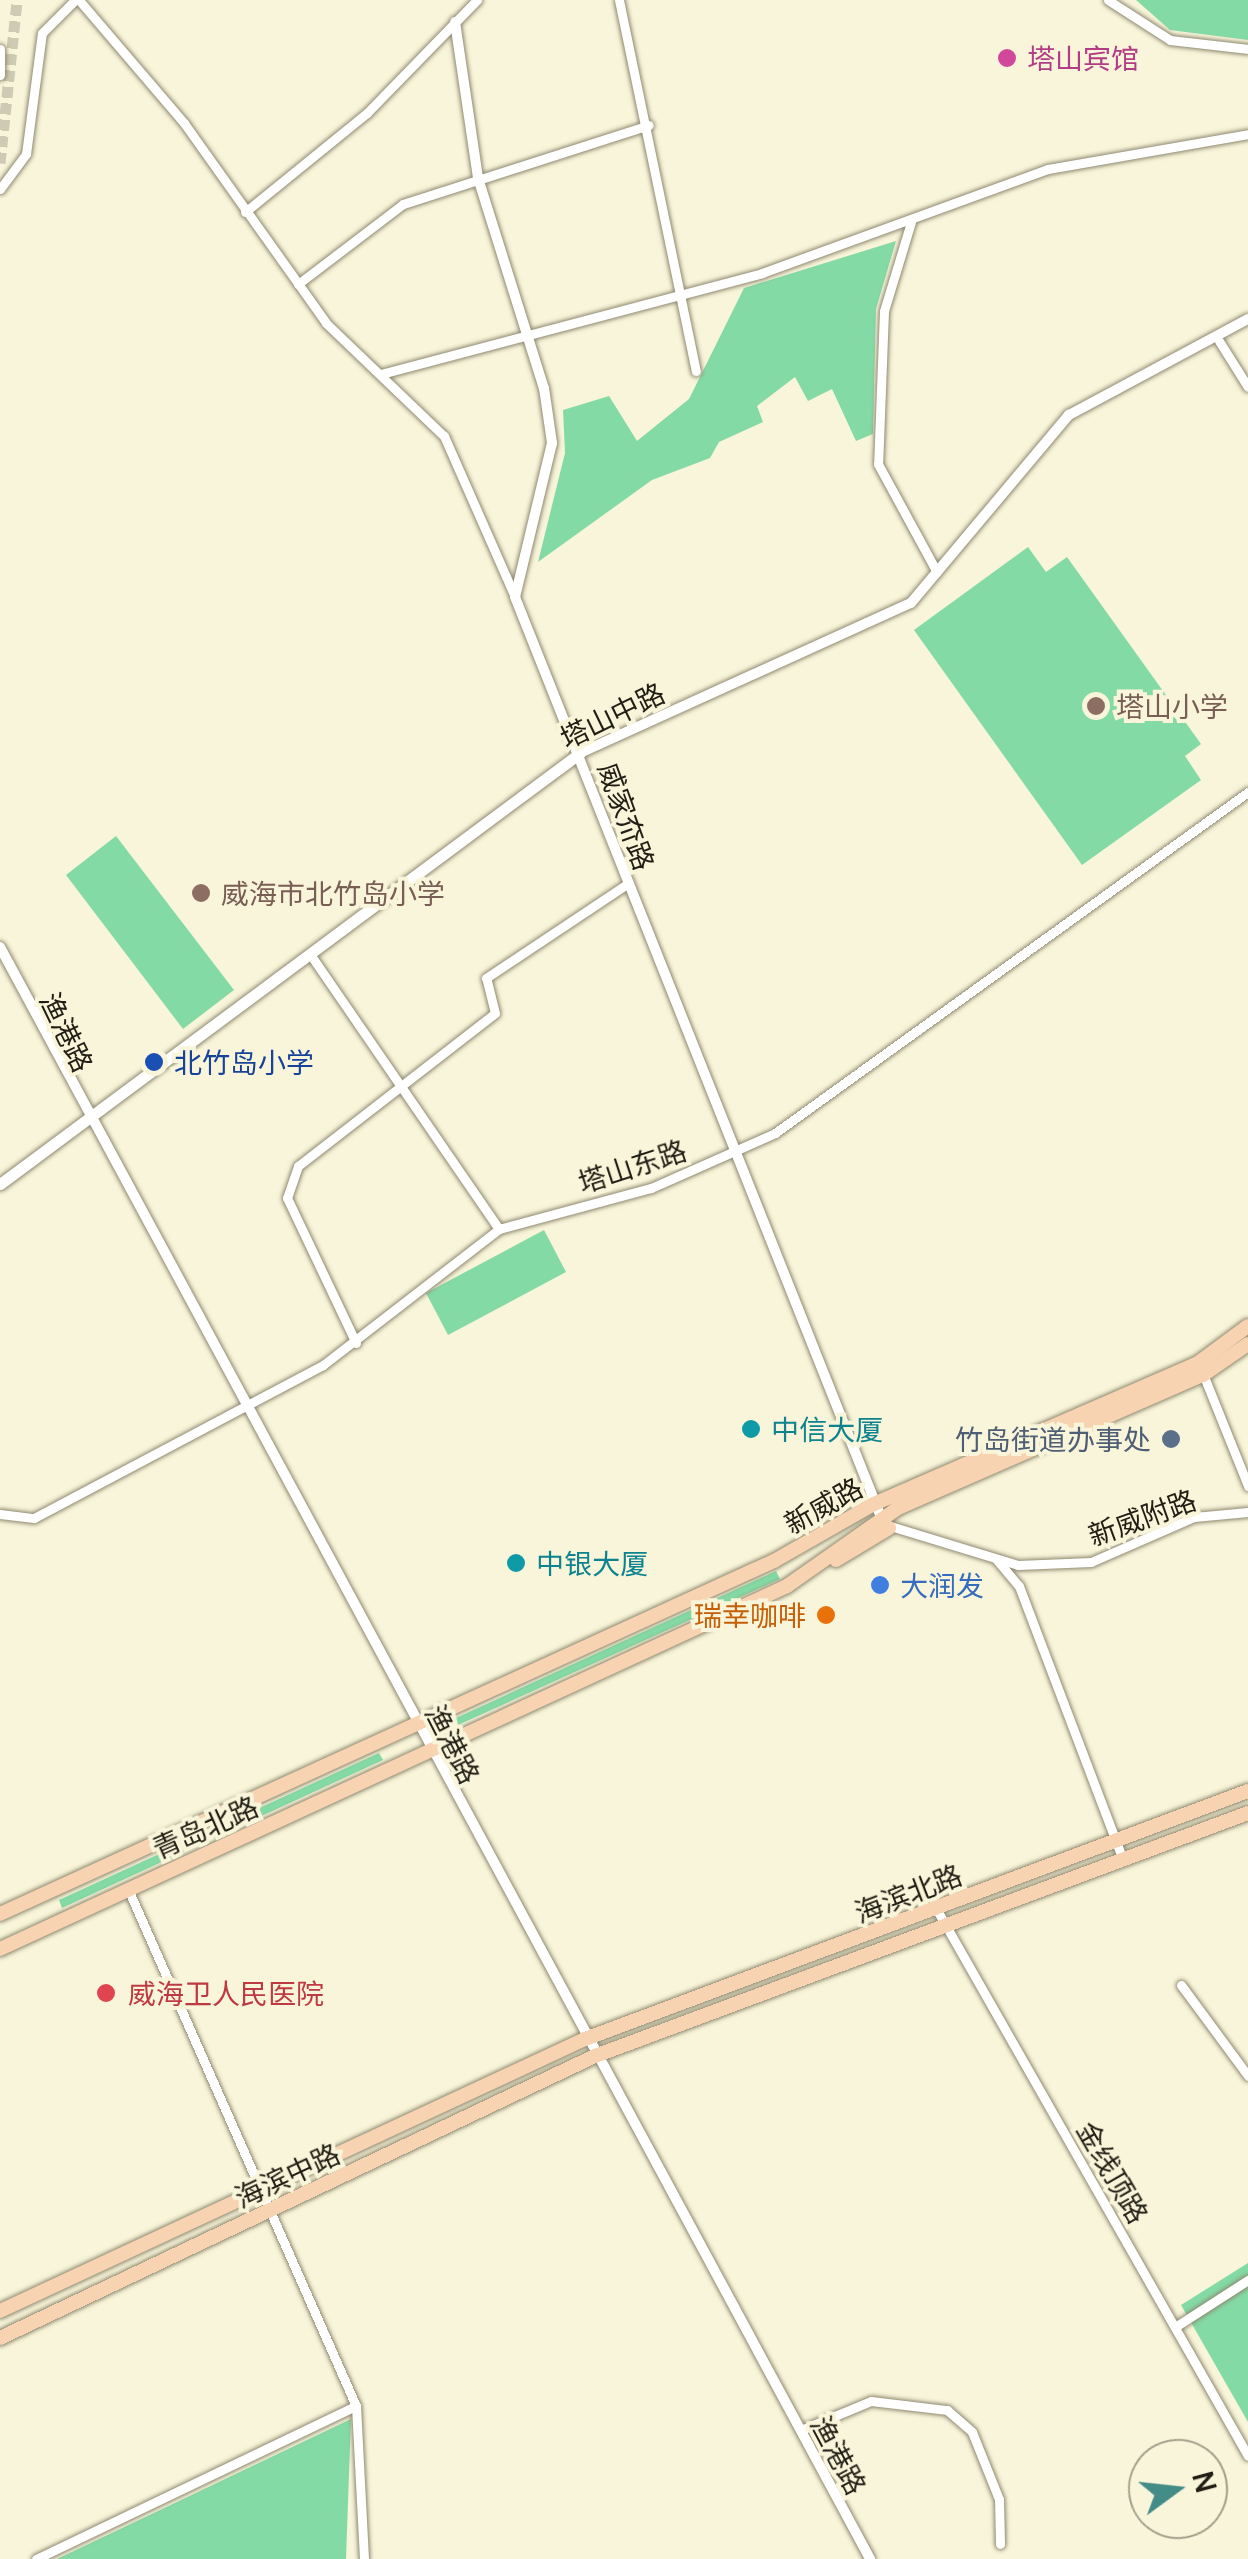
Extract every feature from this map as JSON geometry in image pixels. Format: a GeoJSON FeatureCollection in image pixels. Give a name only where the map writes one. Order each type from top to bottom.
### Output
{"type":"FeatureCollection","features":[{"type":"Feature","properties":{"kind":"main road","name":"塔山中路"},"geometry":{"type":"LineString","coordinates":[[0,1184],[312,957],[580,754]]}},
{"type":"Feature","properties":{"kind":"main road","name":"新威路"},"geometry":{"type":"LineString","coordinates":[[1200,1369],[1248,1326]]}},
{"type":"Feature","properties":{"kind":"main road","name":"新威路"},"geometry":{"type":"LineString","coordinates":[[420,1726],[1248,1344]]}},
{"type":"Feature","properties":{"kind":"main road","name":"新威路"},"geometry":{"type":"LineString","coordinates":[[431,1752],[787,1586],[881,1516]]}},
{"type":"Feature","properties":{"kind":"main road","name":"青岛北路"},"geometry":{"type":"LineString","coordinates":[[0,1914],[420,1726]]}},
{"type":"Feature","properties":{"kind":"main road","name":"青岛北路"},"geometry":{"type":"LineString","coordinates":[[0,1948],[431,1752]]}},
{"type":"Feature","properties":{"kind":"main road","name":"海滨北路"},"geometry":{"type":"LineString","coordinates":[[585,2039],[1248,1791]]}},
{"type":"Feature","properties":{"kind":"main road","name":"海滨北路"},"geometry":{"type":"LineString","coordinates":[[595,2056],[948,1928],[1248,1813]]}},
{"type":"Feature","properties":{"kind":"main road","name":"海滨中路"},"geometry":{"type":"LineString","coordinates":[[0,2311],[585,2039]]}},
{"type":"Feature","properties":{"kind":"main road","name":"海滨中路"},"geometry":{"type":"LineString","coordinates":[[0,2338],[595,2056]]}},
{"type":"Feature","properties":{"kind":"street"},"geometry":{"type":"LineString","coordinates":[[0,190],[26,154],[42,33],[77,0],[298,284],[444,436],[514,597]]}},
{"type":"Feature","properties":{"kind":"street"},"geometry":{"type":"LineString","coordinates":[[245,212],[367,113],[476,0]]}},
{"type":"Feature","properties":{"kind":"street"},"geometry":{"type":"LineString","coordinates":[[619,0],[649,126],[656,212],[696,371]]}},
{"type":"Feature","properties":{"kind":"street"},"geometry":{"type":"LineString","coordinates":[[1108,0],[1170,40],[1248,49]]}},
{"type":"Feature","properties":{"kind":"street"},"geometry":{"type":"LineString","coordinates":[[456,22],[478,178],[528,332],[552,443],[514,597]]}},
{"type":"Feature","properties":{"kind":"street"},"geometry":{"type":"LineString","coordinates":[[0,49],[0,76]]}},
{"type":"Feature","properties":{"kind":"street"},"geometry":{"type":"LineString","coordinates":[[298,284],[403,204],[649,126]]}},
{"type":"Feature","properties":{"kind":"street"},"geometry":{"type":"LineString","coordinates":[[381,374],[678,294],[912,222],[1048,169],[1248,134]]}},
{"type":"Feature","properties":{"kind":"street"},"geometry":{"type":"LineString","coordinates":[[912,222],[884,311],[878,464],[937,572]]}},
{"type":"Feature","properties":{"kind":"street","name":"塔山中路"},"geometry":{"type":"LineString","coordinates":[[580,754],[911,604],[1069,415],[1219,342],[1248,320]]}},
{"type":"Feature","properties":{"kind":"street"},"geometry":{"type":"LineString","coordinates":[[1219,342],[1248,387]]}},
{"type":"Feature","properties":{"kind":"street","name":"威家夼路"},"geometry":{"type":"LineString","coordinates":[[514,597],[580,754],[627,884],[881,1516]]}},
{"type":"Feature","properties":{"kind":"street","name":"塔山东路"},"geometry":{"type":"LineString","coordinates":[[0,1514],[34,1518],[356,1343],[499,1229],[651,1188],[735,1153],[1246,797]]}},
{"type":"Feature","properties":{"kind":"street"},"geometry":{"type":"LineString","coordinates":[[356,1343],[287,1198],[298,1166],[495,1013],[486,978],[627,884]]}},
{"type":"Feature","properties":{"kind":"street","name":"渔港路"},"geometry":{"type":"LineString","coordinates":[[0,947],[87,1123],[420,1726],[585,2039],[870,2559]]}},
{"type":"Feature","properties":{"kind":"street"},"geometry":{"type":"LineString","coordinates":[[312,957],[405,1082],[499,1229]]}},
{"type":"Feature","properties":{"kind":"street"},"geometry":{"type":"LineString","coordinates":[[1200,1369],[1248,1486]]}},
{"type":"Feature","properties":{"kind":"street","name":"新威附路"},"geometry":{"type":"LineString","coordinates":[[881,1516],[994,1558],[1091,1562],[1194,1517],[1248,1512]]}},
{"type":"Feature","properties":{"kind":"street"},"geometry":{"type":"LineString","coordinates":[[994,1558],[1019,1586],[1123,1860]]}},
{"type":"Feature","properties":{"kind":"street"},"geometry":{"type":"LineString","coordinates":[[128,1889],[356,2406],[364,2559]]}},
{"type":"Feature","properties":{"kind":"street","name":"金线顶路"},"geometry":{"type":"LineString","coordinates":[[937,1910],[1248,2456]]}},
{"type":"Feature","properties":{"kind":"street"},"geometry":{"type":"LineString","coordinates":[[1181,1985],[1248,2076]]}},
{"type":"Feature","properties":{"kind":"street"},"geometry":{"type":"LineString","coordinates":[[1175,2327],[1248,2280]]}},
{"type":"Feature","properties":{"kind":"street"},"geometry":{"type":"LineString","coordinates":[[800,2430],[871,2400],[948,2410],[972,2432],[999,2499],[1000,2544]]}},
{"type":"Feature","properties":{"kind":"street"},"geometry":{"type":"LineString","coordinates":[[36,2559],[356,2406]]}},
{"type":"Feature","properties":{"kind":"green space"},"geometry":{"type":"Polygon","coordinates":[[[1136,0],[1248,0],[1248,40],[1170,30],[1136,0]]]}},
{"type":"Feature","properties":{"kind":"green space"},"geometry":{"type":"Polygon","coordinates":[[[896,241],[876,309],[873,434],[856,441],[832,389],[808,401],[795,377],[757,406],[763,422],[719,442],[710,458],[652,480],[538,562],[565,453],[563,410],[609,396],[637,441],[689,399],[744,288],[896,241]]]}},
{"type":"Feature","properties":{"kind":"green space"},"geometry":{"type":"Polygon","coordinates":[[[1028,547],[1046,572],[1067,557],[1201,744],[1185,756],[1201,780],[1082,865],[914,630],[1028,547]]]}},
{"type":"Feature","properties":{"kind":"green space"},"geometry":{"type":"Polygon","coordinates":[[[116,836],[234,990],[183,1029],[66,875],[116,836]]]}},
{"type":"Feature","properties":{"kind":"green space"},"geometry":{"type":"Polygon","coordinates":[[[544,1230],[566,1272],[448,1335],[426,1293],[544,1230]]]}},
{"type":"Feature","properties":{"kind":"green space"},"geometry":{"type":"Polygon","coordinates":[[[776,1571],[780,1579],[458,1725],[456,1718],[776,1571]]]}},
{"type":"Feature","properties":{"kind":"green space"},"geometry":{"type":"Polygon","coordinates":[[[379,1753],[383,1760],[62,1908],[59,1900],[379,1753]]]}},
{"type":"Feature","properties":{"kind":"green space"},"geometry":{"type":"Polygon","coordinates":[[[1248,2263],[1248,2422],[1181,2305],[1248,2263]]]}},
{"type":"Feature","properties":{"kind":"green space"},"geometry":{"type":"Polygon","coordinates":[[[351,2419],[346,2559],[57,2559],[177,2502],[351,2419]]]}},
{"type":"Feature","properties":{"kind":"tunnel"},"geometry":{"type":"LineString","coordinates":[[0,163],[17,0]]}},
{"type":"Feature","properties":{"kind":"place","name":"塔山宾馆"},"geometry":{"type":"Point","coordinates":[1007,58]}},
{"type":"Feature","properties":{"kind":"place","name":"塔山小学"},"geometry":{"type":"Point","coordinates":[1096,706]}},
{"type":"Feature","properties":{"kind":"place","name":"威海市北竹岛小学"},"geometry":{"type":"Point","coordinates":[201,893]}},
{"type":"Feature","properties":{"kind":"place","name":"北竹岛小学"},"geometry":{"type":"Point","coordinates":[154,1062]}},
{"type":"Feature","properties":{"kind":"place","name":"中信大厦"},"geometry":{"type":"Point","coordinates":[751,1429]}},
{"type":"Feature","properties":{"kind":"place","name":"竹岛街道办事处"},"geometry":{"type":"Point","coordinates":[1171,1439]}},
{"type":"Feature","properties":{"kind":"place","name":"中银大厦"},"geometry":{"type":"Point","coordinates":[516,1563]}},
{"type":"Feature","properties":{"kind":"place","name":"大润发"},"geometry":{"type":"Point","coordinates":[880,1585]}},
{"type":"Feature","properties":{"kind":"place","name":"瑞幸咖啡"},"geometry":{"type":"Point","coordinates":[826,1615]}},
{"type":"Feature","properties":{"kind":"place","name":"威海卫人民医院"},"geometry":{"type":"Point","coordinates":[106,1993]}}]}
